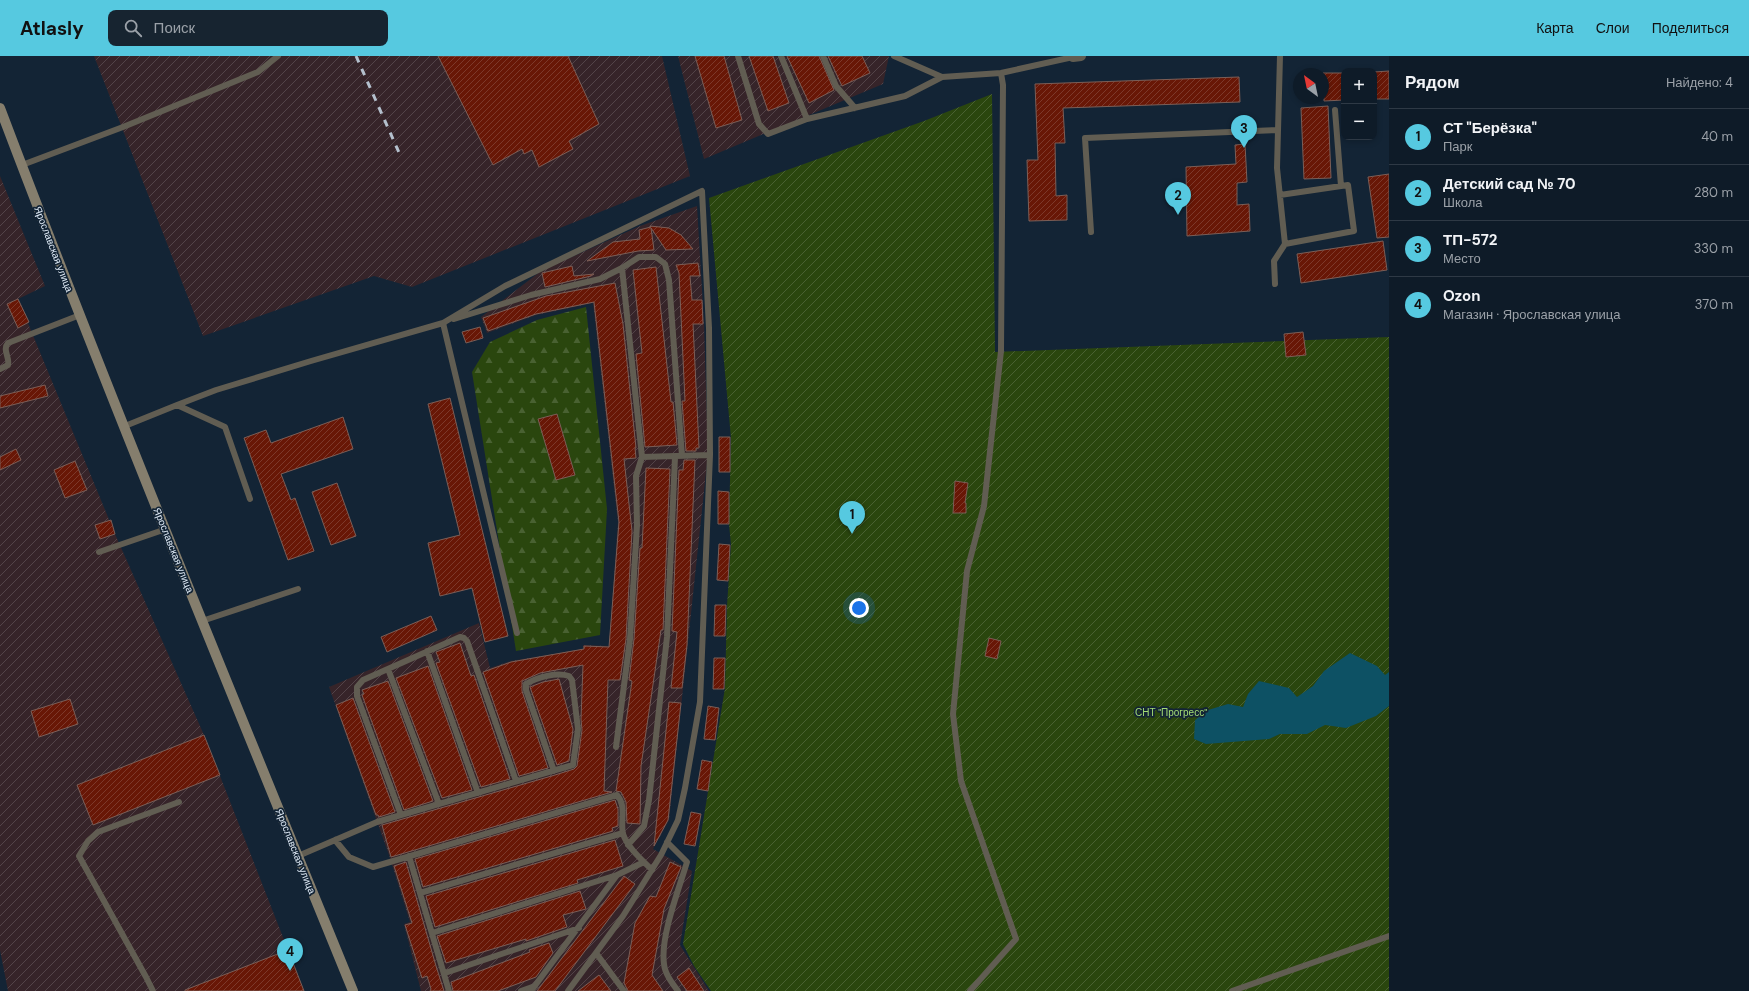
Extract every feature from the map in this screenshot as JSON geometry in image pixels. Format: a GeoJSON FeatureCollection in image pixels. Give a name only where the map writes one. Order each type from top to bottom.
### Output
{"type":"FeatureCollection","features":[{"type":"Feature","properties":{"kind":"main road","name":"Ярославская улица"},"geometry":{"type":"LineString","coordinates":[[0,108],[80,315],[202,621],[353,991]]}},
{"type":"Feature","properties":{"kind":"lane"},"geometry":{"type":"LineString","coordinates":[[22,165],[123,127],[258,72],[278,56]]}},
{"type":"Feature","properties":{"kind":"lane"},"geometry":{"type":"LineString","coordinates":[[738,56],[759,124],[768,134],[807,119],[905,96],[942,77],[1001,73],[1076,56]]}},
{"type":"Feature","properties":{"kind":"lane"},"geometry":{"type":"LineString","coordinates":[[781,56],[807,119]]}},
{"type":"Feature","properties":{"kind":"lane"},"geometry":{"type":"LineString","coordinates":[[823,56],[836,86],[855,108]]}},
{"type":"Feature","properties":{"kind":"lane"},"geometry":{"type":"LineString","coordinates":[[894,56],[942,77]]}},
{"type":"Feature","properties":{"kind":"lane"},"geometry":{"type":"LineString","coordinates":[[1275,284],[1274,261],[1285,244],[1277,168],[1280,56]]}},
{"type":"Feature","properties":{"kind":"lane"},"geometry":{"type":"LineString","coordinates":[[970,991],[1016,939],[961,781],[953,714],[967,571],[984,506],[1001,351],[1003,85],[1001,73]]}},
{"type":"Feature","properties":{"kind":"lane"},"geometry":{"type":"LineString","coordinates":[[1335,110],[1341,186]]}},
{"type":"Feature","properties":{"kind":"lane"},"geometry":{"type":"LineString","coordinates":[[1091,232],[1085,138],[1278,130]]}},
{"type":"Feature","properties":{"kind":"lane"},"geometry":{"type":"LineString","coordinates":[[1280,195],[1348,185],[1354,231],[1285,244]]}},
{"type":"Feature","properties":{"kind":"lane"},"geometry":{"type":"LineString","coordinates":[[443,323],[505,286],[702,191],[708,328],[710,455],[700,702],[686,788],[678,820],[652,870],[623,916],[571,989]]}},
{"type":"Feature","properties":{"kind":"lane"},"geometry":{"type":"LineString","coordinates":[[125,426],[177,404],[216,390],[443,323],[531,295],[600,279],[622,268],[638,257],[656,257],[665,264],[669,280],[682,456]]}},
{"type":"Feature","properties":{"kind":"lane"},"geometry":{"type":"LineString","coordinates":[[616,747],[630,639],[637,525],[636,476],[642,457],[622,268]]}},
{"type":"Feature","properties":{"kind":"lane"},"geometry":{"type":"LineString","coordinates":[[0,370],[8,365],[9,361],[5,350],[5,346],[8,343],[80,315]]}},
{"type":"Feature","properties":{"kind":"lane"},"geometry":{"type":"LineString","coordinates":[[443,323],[517,633]]}},
{"type":"Feature","properties":{"kind":"lane"},"geometry":{"type":"LineString","coordinates":[[177,404],[225,427],[250,499]]}},
{"type":"Feature","properties":{"kind":"lane"},"geometry":{"type":"LineString","coordinates":[[642,457],[710,455]]}},
{"type":"Feature","properties":{"kind":"lane"},"geometry":{"type":"LineString","coordinates":[[628,845],[644,826],[649,800],[667,637],[675,457]]}},
{"type":"Feature","properties":{"kind":"lane"},"geometry":{"type":"LineString","coordinates":[[99,552],[166,529]]}},
{"type":"Feature","properties":{"kind":"lane"},"geometry":{"type":"LineString","coordinates":[[202,621],[298,589]]}},
{"type":"Feature","properties":{"kind":"lane"},"geometry":{"type":"LineString","coordinates":[[401,815],[357,696],[357,687],[363,680],[460,637],[467,641],[516,781]]}},
{"type":"Feature","properties":{"kind":"lane"},"geometry":{"type":"LineString","coordinates":[[427,651],[478,792]]}},
{"type":"Feature","properties":{"kind":"lane"},"geometry":{"type":"LineString","coordinates":[[388,669],[439,804]]}},
{"type":"Feature","properties":{"kind":"lane"},"geometry":{"type":"LineString","coordinates":[[298,856],[377,822],[478,792],[554,771],[573,765],[578,729],[572,680],[569,676],[562,674],[531,680],[526,684],[526,690],[554,771]]}},
{"type":"Feature","properties":{"kind":"lane"},"geometry":{"type":"LineString","coordinates":[[335,840],[349,857],[372,867],[617,795],[622,806],[623,833],[628,845],[652,870]]}},
{"type":"Feature","properties":{"kind":"lane"},"geometry":{"type":"LineString","coordinates":[[153,991],[79,856],[88,841],[98,832],[179,802]]}},
{"type":"Feature","properties":{"kind":"lane"},"geometry":{"type":"LineString","coordinates":[[420,893],[623,833]]}},
{"type":"Feature","properties":{"kind":"lane"},"geometry":{"type":"LineString","coordinates":[[667,842],[687,862],[668,926],[664,946],[664,964],[669,978],[678,991]]}},
{"type":"Feature","properties":{"kind":"lane"},"geometry":{"type":"LineString","coordinates":[[409,856],[445,973],[449,991]]}},
{"type":"Feature","properties":{"kind":"lane"},"geometry":{"type":"LineString","coordinates":[[432,932],[617,875],[644,862]]}},
{"type":"Feature","properties":{"kind":"lane"},"geometry":{"type":"LineString","coordinates":[[522,991],[533,988],[580,928],[617,875]]}},
{"type":"Feature","properties":{"kind":"lane"},"geometry":{"type":"LineString","coordinates":[[445,973],[580,928]]}},
{"type":"Feature","properties":{"kind":"lane"},"geometry":{"type":"LineString","coordinates":[[1232,991],[1389,936]]}},
{"type":"Feature","properties":{"kind":"lane"},"geometry":{"type":"LineString","coordinates":[[596,953],[624,991]]}},
{"type":"Feature","properties":{"kind":"shaded area"},"geometry":{"type":"Polygon","coordinates":[[[94,56],[662,56],[690,176],[412,287],[374,276],[203,336],[94,56]]]}},
{"type":"Feature","properties":{"kind":"shaded area"},"geometry":{"type":"Polygon","coordinates":[[[678,56],[889,56],[883,84],[704,159],[678,56]]]}},
{"type":"Feature","properties":{"kind":"shaded area"},"geometry":{"type":"Polygon","coordinates":[[[0,176],[45,286],[18,299],[115,534],[204,735],[304,991],[8,991],[0,950],[0,176]]]}},
{"type":"Feature","properties":{"kind":"shaded area"},"geometry":{"type":"Polygon","coordinates":[[[697,206],[704,324],[708,454],[669,820],[653,849],[692,871],[680,945],[709,991],[421,991],[404,924],[410,922],[389,855],[329,687],[479,623],[490,668],[511,661],[583,649],[583,645],[609,646],[618,522],[593,303],[536,315],[487,333],[481,317],[541,271],[640,226],[697,206]]]}},
{"type":"Feature","properties":{"kind":"green space","name":"СНТ \"Прогресс\""},"geometry":{"type":"Polygon","coordinates":[[[992,94],[995,352],[1389,337],[1389,991],[711,991],[694,966],[683,944],[725,688],[727,606],[731,545],[729,524],[731,438],[709,198],[924,121],[992,94]]]}},
{"type":"Feature","properties":{"kind":"green space"},"geometry":{"type":"Polygon","coordinates":[[[586,307],[607,509],[600,635],[516,651],[472,372],[490,342],[537,320],[586,307]]]}},
{"type":"Feature","properties":{"kind":"water"},"geometry":{"type":"Polygon","coordinates":[[[1350,653],[1377,666],[1385,675],[1389,672],[1389,706],[1376,716],[1346,728],[1325,725],[1307,734],[1280,734],[1269,739],[1206,744],[1194,739],[1195,720],[1208,710],[1228,704],[1243,707],[1248,694],[1259,681],[1289,688],[1297,697],[1313,686],[1324,671],[1350,653]]]}},
{"type":"Feature","properties":{"kind":"building"},"geometry":{"type":"Polygon","coordinates":[[[438,56],[568,56],[599,124],[569,141],[573,149],[539,167],[532,150],[524,154],[522,149],[493,165],[438,56]]]}},
{"type":"Feature","properties":{"kind":"building"},"geometry":{"type":"Polygon","coordinates":[[[695,56],[724,56],[742,120],[716,128],[695,56]]]}},
{"type":"Feature","properties":{"kind":"building"},"geometry":{"type":"Polygon","coordinates":[[[749,56],[773,56],[789,103],[768,111],[749,56]]]}},
{"type":"Feature","properties":{"kind":"building"},"geometry":{"type":"Polygon","coordinates":[[[787,56],[819,56],[834,90],[809,103],[787,56]]]}},
{"type":"Feature","properties":{"kind":"building"},"geometry":{"type":"Polygon","coordinates":[[[828,56],[862,56],[870,73],[842,86],[828,56]]]}},
{"type":"Feature","properties":{"kind":"building"},"geometry":{"type":"Polygon","coordinates":[[[1389,71],[1389,99],[1377,99],[1377,72],[1389,71]]]}},
{"type":"Feature","properties":{"kind":"building"},"geometry":{"type":"Polygon","coordinates":[[[1329,73],[1341,73],[1341,100],[1329,101],[1329,73]]]}},
{"type":"Feature","properties":{"kind":"building"},"geometry":{"type":"Polygon","coordinates":[[[1239,77],[1240,102],[1063,108],[1065,143],[1055,143],[1056,196],[1067,195],[1067,220],[1029,221],[1027,160],[1038,160],[1035,84],[1239,77]]]}},
{"type":"Feature","properties":{"kind":"building"},"geometry":{"type":"Polygon","coordinates":[[[1328,106],[1331,178],[1304,179],[1301,108],[1328,106]]]}},
{"type":"Feature","properties":{"kind":"building"},"geometry":{"type":"Polygon","coordinates":[[[1245,144],[1247,182],[1237,183],[1237,205],[1249,204],[1250,231],[1187,236],[1186,167],[1236,164],[1235,145],[1245,144]]]}},
{"type":"Feature","properties":{"kind":"building"},"geometry":{"type":"Polygon","coordinates":[[[1389,174],[1389,237],[1377,238],[1368,177],[1389,174]]]}},
{"type":"Feature","properties":{"kind":"building"},"geometry":{"type":"Polygon","coordinates":[[[650,226],[669,228],[681,235],[693,249],[666,250],[651,228],[654,250],[638,251],[587,261],[613,242],[640,239],[639,230],[651,227],[650,226]]]}},
{"type":"Feature","properties":{"kind":"building"},"geometry":{"type":"Polygon","coordinates":[[[1383,241],[1387,270],[1301,283],[1297,254],[1383,241]]]}},
{"type":"Feature","properties":{"kind":"building"},"geometry":{"type":"Polygon","coordinates":[[[698,263],[700,276],[690,276],[692,300],[702,300],[703,324],[693,324],[699,448],[696,448],[696,451],[686,451],[682,401],[685,401],[679,273],[676,265],[698,263]]]}},
{"type":"Feature","properties":{"kind":"building"},"geometry":{"type":"Polygon","coordinates":[[[572,266],[574,276],[594,274],[545,287],[542,273],[572,266]]]}},
{"type":"Feature","properties":{"kind":"building"},"geometry":{"type":"Polygon","coordinates":[[[656,267],[677,445],[645,447],[636,354],[642,353],[633,270],[656,267]]]}},
{"type":"Feature","properties":{"kind":"building"},"geometry":{"type":"Polygon","coordinates":[[[615,283],[623,324],[636,458],[624,459],[632,531],[626,639],[620,680],[608,680],[604,791],[612,792],[391,857],[382,825],[555,775],[574,769],[577,766],[582,730],[583,665],[540,673],[522,681],[522,691],[548,768],[519,776],[483,672],[511,662],[584,649],[584,646],[609,647],[619,522],[594,302],[536,314],[488,331],[483,318],[546,296],[615,283]]]}},
{"type":"Feature","properties":{"kind":"building"},"geometry":{"type":"Polygon","coordinates":[[[18,299],[29,322],[18,328],[7,304],[18,299]]]}},
{"type":"Feature","properties":{"kind":"building"},"geometry":{"type":"Polygon","coordinates":[[[480,327],[483,338],[466,343],[462,332],[480,327]]]}},
{"type":"Feature","properties":{"kind":"building"},"geometry":{"type":"Polygon","coordinates":[[[1303,332],[1306,355],[1286,357],[1284,334],[1303,332]]]}},
{"type":"Feature","properties":{"kind":"building"},"geometry":{"type":"Polygon","coordinates":[[[45,385],[48,396],[0,408],[0,396],[45,385]]]}},
{"type":"Feature","properties":{"kind":"building"},"geometry":{"type":"Polygon","coordinates":[[[450,398],[508,636],[485,642],[472,588],[440,596],[428,543],[460,535],[428,404],[450,398]]]}},
{"type":"Feature","properties":{"kind":"building"},"geometry":{"type":"Polygon","coordinates":[[[557,414],[575,475],[556,480],[538,419],[557,414]]]}},
{"type":"Feature","properties":{"kind":"building"},"geometry":{"type":"Polygon","coordinates":[[[343,417],[353,449],[281,474],[291,500],[295,498],[314,551],[288,560],[244,438],[266,430],[271,443],[343,417]]]}},
{"type":"Feature","properties":{"kind":"building"},"geometry":{"type":"Polygon","coordinates":[[[719,437],[730,437],[730,472],[719,472],[719,437]]]}},
{"type":"Feature","properties":{"kind":"building"},"geometry":{"type":"Polygon","coordinates":[[[16,449],[21,460],[0,470],[0,457],[16,449]]]}},
{"type":"Feature","properties":{"kind":"building"},"geometry":{"type":"Polygon","coordinates":[[[684,460],[695,460],[687,645],[682,688],[671,688],[677,632],[672,631],[679,470],[683,470],[684,460]]]}},
{"type":"Feature","properties":{"kind":"building"},"geometry":{"type":"Polygon","coordinates":[[[75,461],[87,490],[65,498],[54,470],[75,461]]]}},
{"type":"Feature","properties":{"kind":"building"},"geometry":{"type":"Polygon","coordinates":[[[646,468],[670,469],[663,630],[661,630],[641,766],[640,824],[627,823],[626,802],[621,792],[616,791],[632,681],[629,680],[634,639],[640,548],[642,548],[646,468]]]}},
{"type":"Feature","properties":{"kind":"building"},"geometry":{"type":"Polygon","coordinates":[[[955,481],[968,483],[965,503],[966,513],[953,513],[955,481]]]}},
{"type":"Feature","properties":{"kind":"building"},"geometry":{"type":"Polygon","coordinates":[[[337,483],[356,536],[331,545],[312,492],[337,483]]]}},
{"type":"Feature","properties":{"kind":"building"},"geometry":{"type":"Polygon","coordinates":[[[718,491],[729,492],[729,524],[718,524],[718,491]]]}},
{"type":"Feature","properties":{"kind":"building"},"geometry":{"type":"Polygon","coordinates":[[[111,520],[115,534],[100,539],[95,525],[111,520]]]}},
{"type":"Feature","properties":{"kind":"building"},"geometry":{"type":"Polygon","coordinates":[[[719,544],[730,545],[728,581],[717,580],[719,544]]]}},
{"type":"Feature","properties":{"kind":"building"},"geometry":{"type":"Polygon","coordinates":[[[715,605],[726,605],[725,636],[714,636],[715,605]]]}},
{"type":"Feature","properties":{"kind":"building"},"geometry":{"type":"Polygon","coordinates":[[[431,616],[437,630],[387,652],[381,637],[431,616]]]}},
{"type":"Feature","properties":{"kind":"building"},"geometry":{"type":"Polygon","coordinates":[[[989,638],[1001,641],[997,659],[985,656],[989,638]]]}},
{"type":"Feature","properties":{"kind":"building"},"geometry":{"type":"Polygon","coordinates":[[[460,643],[471,676],[474,675],[510,779],[481,787],[436,663],[440,662],[436,652],[460,643]]]}},
{"type":"Feature","properties":{"kind":"building"},"geometry":{"type":"Polygon","coordinates":[[[714,658],[725,658],[724,689],[713,689],[714,658]]]}},
{"type":"Feature","properties":{"kind":"building"},"geometry":{"type":"Polygon","coordinates":[[[428,666],[472,790],[442,798],[396,678],[428,666]]]}},
{"type":"Feature","properties":{"kind":"building"},"geometry":{"type":"Polygon","coordinates":[[[559,679],[573,729],[569,761],[557,765],[530,687],[543,682],[559,679]]]}},
{"type":"Feature","properties":{"kind":"building"},"geometry":{"type":"Polygon","coordinates":[[[388,681],[433,801],[404,810],[362,695],[364,694],[362,690],[388,681]]]}},
{"type":"Feature","properties":{"kind":"building"},"geometry":{"type":"Polygon","coordinates":[[[353,698],[395,812],[379,817],[376,815],[336,705],[353,698]]]}},
{"type":"Feature","properties":{"kind":"building"},"geometry":{"type":"Polygon","coordinates":[[[70,699],[78,724],[39,737],[31,711],[70,699]]]}},
{"type":"Feature","properties":{"kind":"building"},"geometry":{"type":"Polygon","coordinates":[[[669,702],[681,703],[668,820],[654,846],[669,702]]]}},
{"type":"Feature","properties":{"kind":"building"},"geometry":{"type":"Polygon","coordinates":[[[708,706],[719,708],[715,740],[704,739],[708,706]]]}},
{"type":"Feature","properties":{"kind":"building"},"geometry":{"type":"Polygon","coordinates":[[[204,735],[220,775],[93,825],[77,785],[204,735]]]}},
{"type":"Feature","properties":{"kind":"building"},"geometry":{"type":"Polygon","coordinates":[[[702,760],[712,762],[708,791],[697,789],[702,760]]]}},
{"type":"Feature","properties":{"kind":"building"},"geometry":{"type":"Polygon","coordinates":[[[615,800],[618,809],[618,826],[612,828],[613,831],[423,887],[415,859],[615,800]]]}},
{"type":"Feature","properties":{"kind":"building"},"geometry":{"type":"Polygon","coordinates":[[[691,812],[701,814],[695,846],[684,844],[691,812]]]}},
{"type":"Feature","properties":{"kind":"building"},"geometry":{"type":"Polygon","coordinates":[[[615,840],[623,866],[577,880],[578,883],[435,927],[426,896],[615,840]]]}},
{"type":"Feature","properties":{"kind":"building"},"geometry":{"type":"Polygon","coordinates":[[[406,862],[444,991],[430,991],[431,989],[427,976],[422,978],[405,925],[412,923],[394,866],[406,862]]]}},
{"type":"Feature","properties":{"kind":"building"},"geometry":{"type":"Polygon","coordinates":[[[670,862],[681,867],[664,909],[652,975],[663,991],[628,991],[624,983],[635,923],[650,896],[656,897],[670,862]]]}},
{"type":"Feature","properties":{"kind":"building"},"geometry":{"type":"Polygon","coordinates":[[[624,876],[635,884],[555,991],[537,991],[624,876]]]}},
{"type":"Feature","properties":{"kind":"building"},"geometry":{"type":"Polygon","coordinates":[[[580,891],[586,909],[563,915],[567,927],[526,941],[526,939],[446,963],[437,936],[580,891]]]}},
{"type":"Feature","properties":{"kind":"building"},"geometry":{"type":"Polygon","coordinates":[[[549,943],[553,953],[536,977],[498,991],[453,991],[451,982],[530,952],[529,950],[549,943]]]}},
{"type":"Feature","properties":{"kind":"building"},"geometry":{"type":"Polygon","coordinates":[[[288,950],[304,991],[185,991],[185,990],[288,950]]]}},
{"type":"Feature","properties":{"kind":"building"},"geometry":{"type":"Polygon","coordinates":[[[689,968],[704,991],[687,991],[677,977],[689,968]]]}},
{"type":"Feature","properties":{"kind":"building"},"geometry":{"type":"Polygon","coordinates":[[[599,975],[611,991],[578,991],[599,975]]]}},
{"type":"Feature","properties":{"kind":"railway"},"geometry":{"type":"LineString","coordinates":[[356,56],[401,157]]}},
{"type":"Feature","properties":{"kind":"place","name":"ТП-572"},"geometry":{"type":"Point","coordinates":[1244,148]}},
{"type":"Feature","properties":{"kind":"place","name":"Детский сад № 70"},"geometry":{"type":"Point","coordinates":[1178,215]}},
{"type":"Feature","properties":{"kind":"place","name":"СТ \"Берёзка\""},"geometry":{"type":"Point","coordinates":[852,534]}},
{"type":"Feature","properties":{"kind":"place","name":"Ozon"},"geometry":{"type":"Point","coordinates":[290,971]}}]}
